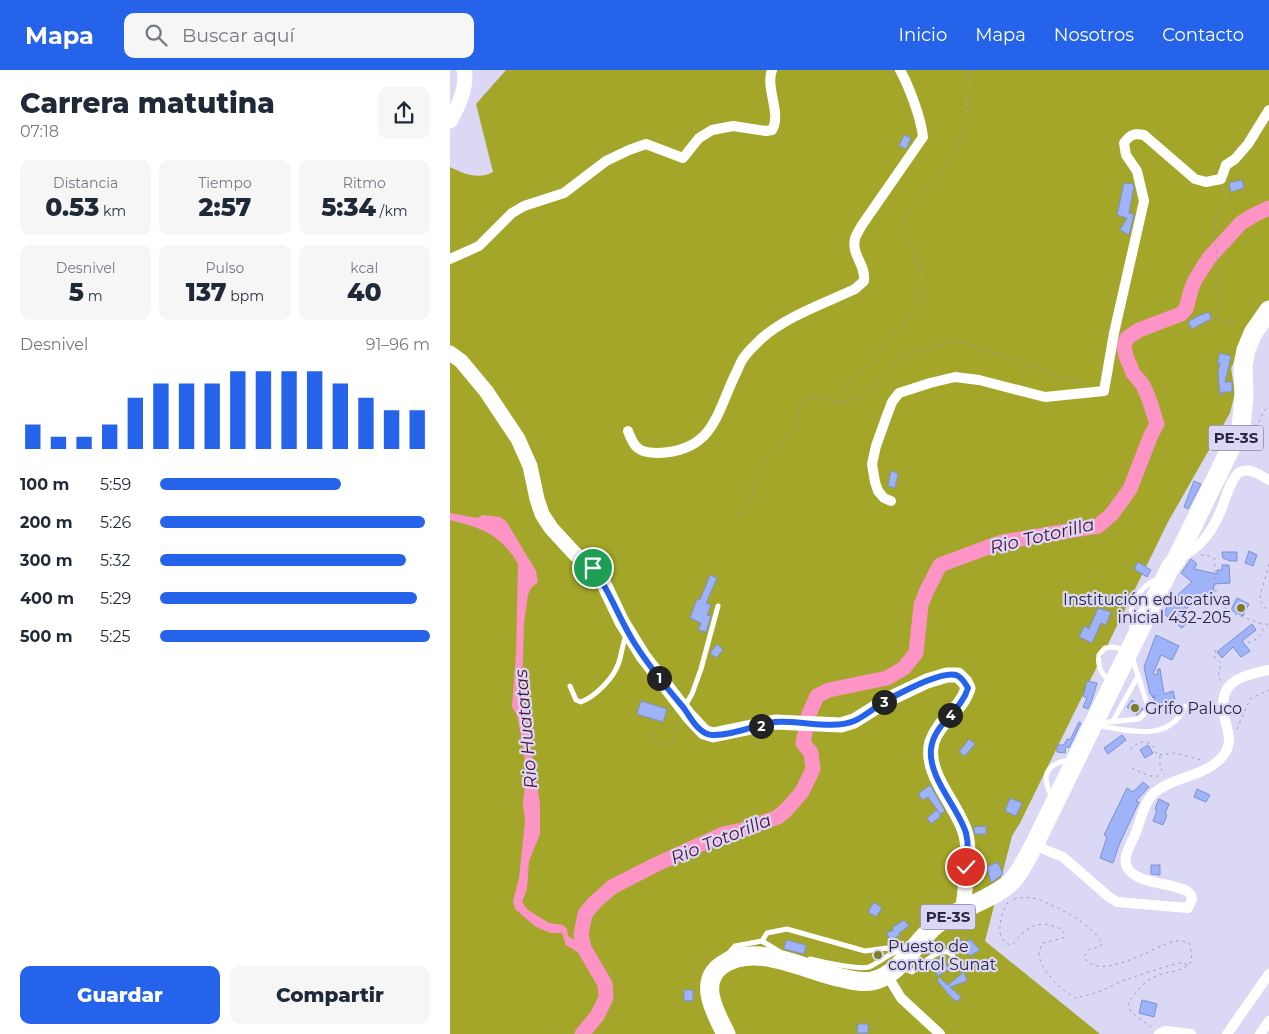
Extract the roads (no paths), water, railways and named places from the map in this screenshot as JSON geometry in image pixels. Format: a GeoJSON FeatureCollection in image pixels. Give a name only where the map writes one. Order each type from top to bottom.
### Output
{"type":"FeatureCollection","features":[{"type":"Feature","properties":{"kind":"highway","name":"PE-3S"},"geometry":{"type":"LineString","coordinates":[[898,960],[935,926],[963,908],[987,897],[1010,883],[1034,844],[1241,427],[1244,396],[1243,365],[1250,339],[1269,310]]}},
{"type":"Feature","properties":{"kind":"highway"},"geometry":{"type":"LineString","coordinates":[[726,1034],[711,1002],[710,989],[712,978],[718,968],[735,958],[756,955],[832,976],[862,982],[874,980],[898,960]]}},
{"type":"Feature","properties":{"kind":"street"},"geometry":{"type":"LineString","coordinates":[[450,121],[459,103],[464,85],[464,70]]}},
{"type":"Feature","properties":{"kind":"street"},"geometry":{"type":"LineString","coordinates":[[450,259],[479,246],[512,213],[524,206],[564,193],[606,161],[628,150],[646,144],[682,158],[700,138],[712,130],[734,126],[766,131],[772,130],[776,119],[769,79],[772,70]]}},
{"type":"Feature","properties":{"kind":"street"},"geometry":{"type":"LineString","coordinates":[[628,431],[633,444],[639,450],[652,453],[666,453],[685,449],[705,436],[722,410],[733,380],[745,356],[761,340],[778,325],[855,290],[864,281],[865,273],[854,250],[855,238],[923,137],[922,125],[905,78],[900,70]]}},
{"type":"Feature","properties":{"kind":"street"},"geometry":{"type":"LineString","coordinates":[[891,501],[878,491],[872,464],[876,446],[892,402],[899,394],[930,383],[955,377],[979,380],[1045,397],[1104,391],[1116,324],[1144,201],[1137,171],[1126,155],[1124,143],[1130,135],[1136,133],[1144,135],[1195,179],[1206,182],[1221,179],[1226,165],[1235,159],[1248,144],[1269,110]]}},
{"type":"Feature","properties":{"kind":"street"},"geometry":{"type":"LineString","coordinates":[[450,352],[486,391],[509,425],[527,457],[542,514],[559,538],[593,568],[602,580],[643,656],[700,729],[709,734],[749,729],[776,722],[840,724],[854,721],[889,699],[938,677],[951,674],[958,675],[965,682],[968,688],[966,696],[938,729],[932,742],[931,752],[932,764],[966,835],[968,850],[963,908]]}},
{"type":"Feature","properties":{"kind":"street"},"geometry":{"type":"LineString","coordinates":[[1176,560],[1191,552],[1208,535],[1236,476],[1242,471],[1248,471],[1258,473],[1269,480]]}},
{"type":"Feature","properties":{"kind":"street"},"geometry":{"type":"LineString","coordinates":[[1034,844],[1063,857],[1117,902],[1188,908],[1192,899],[1187,890],[1137,876],[1128,869],[1125,863],[1128,848],[1148,801],[1168,779],[1186,776],[1208,768],[1217,762],[1225,752],[1229,745],[1223,698],[1228,686],[1234,680],[1245,675],[1269,670]]}},
{"type":"Feature","properties":{"kind":"street"},"geometry":{"type":"LineString","coordinates":[[898,960],[901,998],[940,1034]]}},
{"type":"Feature","properties":{"kind":"street"},"geometry":{"type":"LineString","coordinates":[[1227,1034],[1269,974]]}},
{"type":"Feature","properties":{"kind":"street"},"geometry":{"type":"LineString","coordinates":[[1260,1034],[1269,1021]]}},
{"type":"Feature","properties":{"kind":"street"},"geometry":{"type":"LineString","coordinates":[[1156,1032],[1165,1031],[1191,1034]]}},
{"type":"Feature","properties":{"kind":"lane"},"geometry":{"type":"LineString","coordinates":[[684,708],[692,694],[701,669],[718,606]]}},
{"type":"Feature","properties":{"kind":"lane"},"geometry":{"type":"LineString","coordinates":[[570,686],[576,700],[581,702],[603,686],[613,675],[619,662],[621,646],[628,630]]}},
{"type":"Feature","properties":{"kind":"lane"},"geometry":{"type":"LineString","coordinates":[[1093,725],[1139,719],[1146,712],[1147,703],[1138,676],[1133,644],[1105,648],[1099,656],[1100,670],[1105,678],[1114,683]]}},
{"type":"Feature","properties":{"kind":"lane"},"geometry":{"type":"LineString","coordinates":[[1113,721],[1138,676]]}},
{"type":"Feature","properties":{"kind":"lane"},"geometry":{"type":"LineString","coordinates":[[1093,725],[1131,731],[1156,732],[1174,724],[1185,706]]}},
{"type":"Feature","properties":{"kind":"lane"},"geometry":{"type":"LineString","coordinates":[[762,941],[767,933],[787,930],[864,950],[888,948],[912,972],[936,954],[944,951],[955,957],[957,966]]}},
{"type":"Feature","properties":{"kind":"lane"},"geometry":{"type":"LineString","coordinates":[[726,962],[728,954],[735,946],[762,941],[777,951],[785,953]]}},
{"type":"Feature","properties":{"kind":"lane"},"geometry":{"type":"LineString","coordinates":[[801,957],[842,966],[866,968],[898,960]]}},
{"type":"Feature","properties":{"kind":"water","name":"Rio Huatatas"},"geometry":{"type":"Polygon","coordinates":[[[450,513],[477,518],[483,515],[500,517],[506,521],[536,571],[538,582],[531,588],[528,595],[524,623],[522,693],[540,804],[540,834],[529,861],[527,889],[522,902],[528,910],[549,923],[563,925],[567,929],[568,936],[580,943],[581,954],[566,945],[562,933],[551,933],[536,927],[515,909],[513,901],[519,878],[525,822],[523,803],[526,775],[517,715],[512,707],[516,654],[518,564],[499,540],[489,533],[450,520],[450,513]]]}},
{"type":"Feature","properties":{"kind":"waterway","name":"Rio Totorilla"},"geometry":{"type":"LineString","coordinates":[[582,1034],[597,1016],[606,998],[605,984],[584,948],[581,934],[585,914],[594,903],[612,887],[655,865],[723,834],[742,830],[778,817],[786,810],[802,792],[813,769],[811,753],[803,743],[809,714],[817,696],[829,690],[887,678],[904,668],[916,653],[921,605],[940,565],[1002,542],[1098,526],[1112,514],[1130,489],[1157,424],[1143,385],[1133,373],[1126,356],[1124,346],[1127,338],[1139,330],[1181,314],[1186,309],[1195,280],[1209,258],[1241,223],[1269,208]]}},
{"type":"Feature","properties":{"kind":"place","name":"Institución educativa inicial 432-205"},"geometry":{"type":"Point","coordinates":[1241,608]}},
{"type":"Feature","properties":{"kind":"place","name":"Grifo Paluco"},"geometry":{"type":"Point","coordinates":[1135,708]}},
{"type":"Feature","properties":{"kind":"place","name":"Puesto de control Sunat"},"geometry":{"type":"Point","coordinates":[878,955]}}]}
